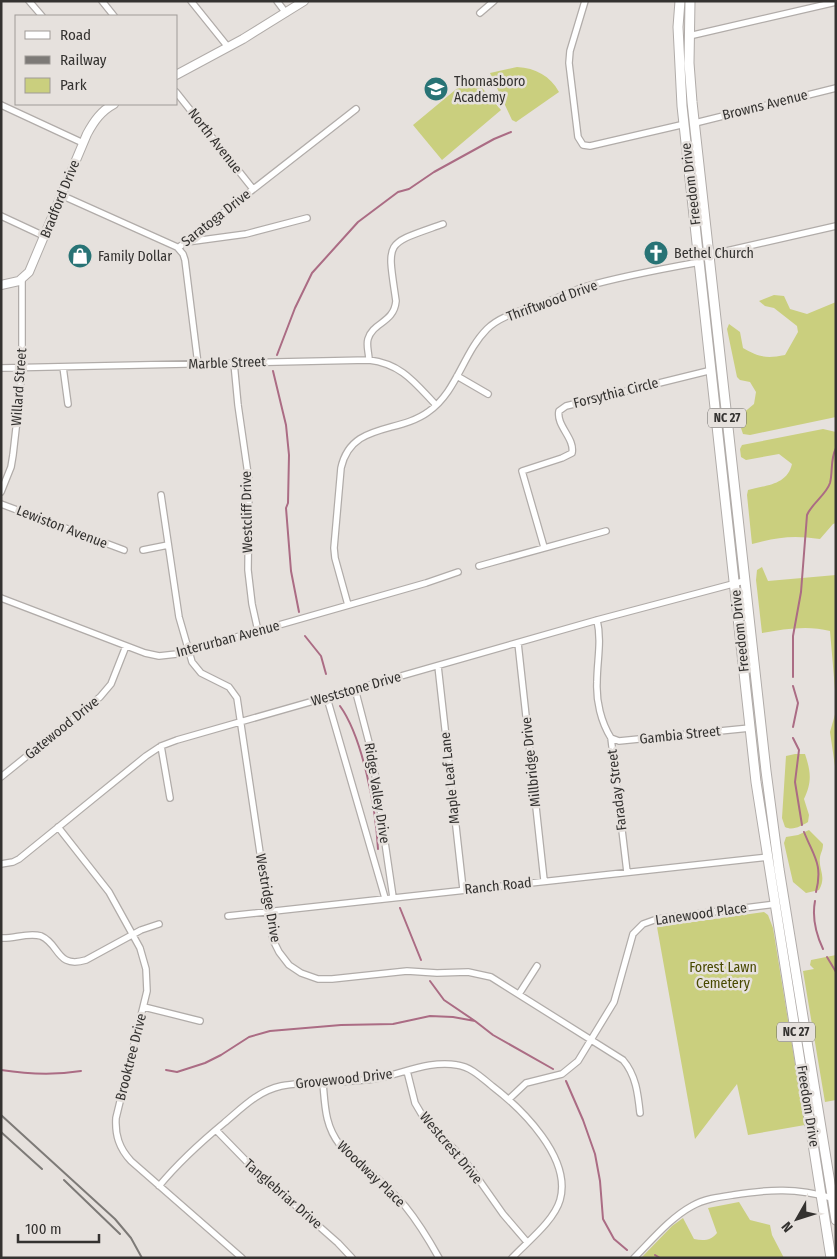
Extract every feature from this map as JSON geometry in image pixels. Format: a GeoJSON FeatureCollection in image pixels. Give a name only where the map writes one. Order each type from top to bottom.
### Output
{"type":"FeatureCollection","features":[{"type":"Feature","properties":{"kind":"main road","name":"Freedom Drive"},"geometry":{"type":"LineString","coordinates":[[680,1],[678,27],[685,124],[750,728],[768,857],[780,904],[816,1089],[836,1220]]}},
{"type":"Feature","properties":{"kind":"main road","name":"Freedom Drive"},"geometry":{"type":"LineString","coordinates":[[690,1],[689,63],[780,904],[794,1022],[831,1258]]}},
{"type":"Feature","properties":{"kind":"main road"},"geometry":{"type":"LineString","coordinates":[[690,170],[693,174],[702,247],[709,255]]}},
{"type":"Feature","properties":{"kind":"main road"},"geometry":{"type":"LineString","coordinates":[[700,262],[706,273],[714,344],[720,359]]}},
{"type":"Feature","properties":{"kind":"main road"},"geometry":{"type":"LineString","coordinates":[[794,1022],[804,1045],[810,1084],[816,1089]]}},
{"type":"Feature","properties":{"kind":"street"},"geometry":{"type":"LineString","coordinates":[[29,1],[41,15]]}},
{"type":"Feature","properties":{"kind":"street"},"geometry":{"type":"LineString","coordinates":[[102,1],[113,15]]}},
{"type":"Feature","properties":{"kind":"street"},"geometry":{"type":"LineString","coordinates":[[191,1],[228,47]]}},
{"type":"Feature","properties":{"kind":"street"},"geometry":{"type":"LineString","coordinates":[[277,1],[286,13]]}},
{"type":"Feature","properties":{"kind":"street"},"geometry":{"type":"LineString","coordinates":[[178,74],[228,47],[304,1]]}},
{"type":"Feature","properties":{"kind":"street"},"geometry":{"type":"LineString","coordinates":[[480,13],[494,1]]}},
{"type":"Feature","properties":{"kind":"street"},"geometry":{"type":"LineString","coordinates":[[585,1],[570,51],[569,63],[578,137],[583,144],[590,146],[685,124]]}},
{"type":"Feature","properties":{"kind":"street"},"geometry":{"type":"LineString","coordinates":[[689,36],[836,2]]}},
{"type":"Feature","properties":{"kind":"street","name":"Browns Avenue"},"geometry":{"type":"LineString","coordinates":[[695,123],[836,88]]}},
{"type":"Feature","properties":{"kind":"street","name":"North Avenue"},"geometry":{"type":"LineString","coordinates":[[178,95],[253,189]]}},
{"type":"Feature","properties":{"kind":"street"},"geometry":{"type":"LineString","coordinates":[[1,105],[83,143]]}},
{"type":"Feature","properties":{"kind":"street","name":"Bradford Drive"},"geometry":{"type":"LineString","coordinates":[[22,280],[29,272],[94,121],[112,105]]}},
{"type":"Feature","properties":{"kind":"street","name":"Saratoga Drive"},"geometry":{"type":"LineString","coordinates":[[61,195],[178,248],[356,109]]}},
{"type":"Feature","properties":{"kind":"street"},"geometry":{"type":"LineString","coordinates":[[1,216],[44,236]]}},
{"type":"Feature","properties":{"kind":"street"},"geometry":{"type":"LineString","coordinates":[[185,243],[246,234],[307,218]]}},
{"type":"Feature","properties":{"kind":"street"},"geometry":{"type":"LineString","coordinates":[[369,360],[368,344],[371,334],[390,318],[396,307],[390,258],[393,247],[401,239],[443,224]]}},
{"type":"Feature","properties":{"kind":"street"},"geometry":{"type":"LineString","coordinates":[[709,255],[836,226]]}},
{"type":"Feature","properties":{"kind":"street"},"geometry":{"type":"LineString","coordinates":[[178,248],[185,260],[198,364]]}},
{"type":"Feature","properties":{"kind":"street","name":"Thriftwood Drive"},"geometry":{"type":"LineString","coordinates":[[348,605],[334,548],[342,462],[348,450],[358,439],[418,418],[436,406],[446,394],[485,330],[499,320],[584,287],[635,274],[700,262]]}},
{"type":"Feature","properties":{"kind":"street"},"geometry":{"type":"LineString","coordinates":[[1,285],[22,280]]}},
{"type":"Feature","properties":{"kind":"street","name":"Willard Street"},"geometry":{"type":"LineString","coordinates":[[1,492],[13,456],[22,368],[22,280]]}},
{"type":"Feature","properties":{"kind":"street","name":"Marble Street"},"geometry":{"type":"LineString","coordinates":[[1,368],[369,360],[384,362],[398,368],[436,406]]}},
{"type":"Feature","properties":{"kind":"street","name":"Westcliff Drive"},"geometry":{"type":"LineString","coordinates":[[234,363],[249,481],[248,570],[252,604],[258,631]]}},
{"type":"Feature","properties":{"kind":"street"},"geometry":{"type":"LineString","coordinates":[[64,367],[68,404]]}},
{"type":"Feature","properties":{"kind":"street","name":"Forsythia Circle"},"geometry":{"type":"LineString","coordinates":[[544,547],[522,471],[572,453],[572,445],[559,419],[559,411],[563,408],[712,370]]}},
{"type":"Feature","properties":{"kind":"street"},"geometry":{"type":"LineString","coordinates":[[457,376],[488,394]]}},
{"type":"Feature","properties":{"kind":"street","name":"Westridge Drive"},"geometry":{"type":"LineString","coordinates":[[161,495],[179,617],[192,662],[201,673],[233,690],[238,698],[273,940],[278,952],[289,965],[307,976],[325,979],[407,971],[437,973],[468,972],[491,977],[616,1055],[627,1065],[636,1082],[640,1114]]}},
{"type":"Feature","properties":{"kind":"street","name":"Lewiston Avenue"},"geometry":{"type":"LineString","coordinates":[[1,504],[124,550]]}},
{"type":"Feature","properties":{"kind":"street"},"geometry":{"type":"LineString","coordinates":[[479,566],[606,531]]}},
{"type":"Feature","properties":{"kind":"street"},"geometry":{"type":"LineString","coordinates":[[143,550],[168,545]]}},
{"type":"Feature","properties":{"kind":"street","name":"Interurban Avenue"},"geometry":{"type":"LineString","coordinates":[[1,598],[145,653],[160,656],[188,651],[426,583],[458,572]]}},
{"type":"Feature","properties":{"kind":"street","name":"Weststone Drive"},"geometry":{"type":"LineString","coordinates":[[1,864],[19,859],[146,756],[162,746],[597,620],[744,581]]}},
{"type":"Feature","properties":{"kind":"street","name":"Faraday Street"},"geometry":{"type":"LineString","coordinates":[[597,620],[599,637],[597,684],[602,720],[611,738],[626,872]]}},
{"type":"Feature","properties":{"kind":"street","name":"Millbridge Drive"},"geometry":{"type":"LineString","coordinates":[[518,643],[544,880]]}},
{"type":"Feature","properties":{"kind":"street","name":"Gatewood Drive"},"geometry":{"type":"LineString","coordinates":[[1,777],[100,698],[111,684],[126,646]]}},
{"type":"Feature","properties":{"kind":"street","name":"Maple Leaf Lane"},"geometry":{"type":"LineString","coordinates":[[438,666],[463,889]]}},
{"type":"Feature","properties":{"kind":"street","name":"Ridge Valley Drive"},"geometry":{"type":"LineString","coordinates":[[355,689],[372,754],[393,897]]}},
{"type":"Feature","properties":{"kind":"street","name":"Ridge Valley Drive"},"geometry":{"type":"LineString","coordinates":[[327,698],[384,898]]}},
{"type":"Feature","properties":{"kind":"street","name":"Gambia Street"},"geometry":{"type":"LineString","coordinates":[[611,738],[620,742],[750,728]]}},
{"type":"Feature","properties":{"kind":"street"},"geometry":{"type":"LineString","coordinates":[[162,746],[170,798]]}},
{"type":"Feature","properties":{"kind":"street","name":"Brooktree Drive"},"geometry":{"type":"LineString","coordinates":[[58,827],[109,892],[140,948],[146,969],[147,991],[144,1007],[116,1118],[118,1141],[125,1155],[242,1258]]}},
{"type":"Feature","properties":{"kind":"street","name":"Ranch Road"},"geometry":{"type":"LineString","coordinates":[[228,916],[768,857]]}},
{"type":"Feature","properties":{"kind":"street","name":"Lanewood Place"},"geometry":{"type":"LineString","coordinates":[[509,1099],[526,1083],[555,1077],[568,1070],[578,1061],[614,1002],[631,939],[643,924],[657,919],[780,904]]}},
{"type":"Feature","properties":{"kind":"street"},"geometry":{"type":"LineString","coordinates":[[1,938],[30,934],[42,937],[49,941],[61,957],[70,962],[77,962],[86,960],[149,926],[159,924]]}},
{"type":"Feature","properties":{"kind":"street"},"geometry":{"type":"LineString","coordinates":[[520,994],[537,966]]}},
{"type":"Feature","properties":{"kind":"street"},"geometry":{"type":"LineString","coordinates":[[144,1007],[200,1021]]}},
{"type":"Feature","properties":{"kind":"street","name":"Grovewood Drive"},"geometry":{"type":"LineString","coordinates":[[159,1186],[178,1163],[253,1098],[266,1091],[282,1086],[370,1079],[439,1063],[459,1065],[473,1071],[524,1113],[558,1164],[562,1180],[560,1200],[556,1210],[512,1258]]}},
{"type":"Feature","properties":{"kind":"street","name":"Westcrest Drive"},"geometry":{"type":"LineString","coordinates":[[407,1071],[415,1103],[425,1120],[456,1151],[503,1214],[528,1242]]}},
{"type":"Feature","properties":{"kind":"street","name":"Woodway Place"},"geometry":{"type":"LineString","coordinates":[[323,1083],[326,1119],[333,1136],[340,1145],[404,1205],[421,1228],[439,1258]]}},
{"type":"Feature","properties":{"kind":"street","name":"Tanglebriar Drive"},"geometry":{"type":"LineString","coordinates":[[216,1130],[242,1158],[338,1243],[352,1258]]}},
{"type":"Feature","properties":{"kind":"street"},"geometry":{"type":"LineString","coordinates":[[634,1258],[678,1216],[698,1203],[721,1197],[765,1190],[793,1191],[832,1198]]}},
{"type":"Feature","properties":{"kind":"green space"},"geometry":{"type":"Polygon","coordinates":[[[517,67],[530,69],[542,74],[551,81],[559,92],[516,122],[512,120],[490,73],[517,67]]]}},
{"type":"Feature","properties":{"kind":"green space"},"geometry":{"type":"Polygon","coordinates":[[[472,76],[501,110],[442,160],[413,125],[472,76]]]}},
{"type":"Feature","properties":{"kind":"green space"},"geometry":{"type":"Polygon","coordinates":[[[774,295],[784,296],[790,309],[807,314],[836,302],[836,417],[750,435],[743,434],[740,425],[742,414],[754,404],[756,392],[750,382],[740,380],[737,377],[727,329],[729,324],[740,332],[743,348],[754,353],[768,357],[785,355],[798,332],[797,326],[774,308],[765,306],[759,301],[774,295]]]}},
{"type":"Feature","properties":{"kind":"green space"},"geometry":{"type":"Polygon","coordinates":[[[823,429],[836,432],[836,523],[820,539],[786,537],[752,544],[748,490],[781,480],[786,476],[792,464],[779,454],[746,460],[741,457],[740,449],[742,445],[823,429]]]}},
{"type":"Feature","properties":{"kind":"green space"},"geometry":{"type":"Polygon","coordinates":[[[762,567],[768,581],[836,575],[836,701],[830,631],[805,628],[762,633],[756,580],[757,570],[762,567]]]}},
{"type":"Feature","properties":{"kind":"green space"},"geometry":{"type":"Polygon","coordinates":[[[836,711],[836,773],[830,732],[836,711]]]}},
{"type":"Feature","properties":{"kind":"green space"},"geometry":{"type":"Polygon","coordinates":[[[805,754],[808,766],[810,777],[804,799],[809,815],[808,822],[797,828],[791,828],[785,827],[782,818],[786,756],[805,754]]]}},
{"type":"Feature","properties":{"kind":"green space"},"geometry":{"type":"Polygon","coordinates":[[[809,830],[823,844],[820,857],[822,881],[819,890],[806,893],[793,882],[784,843],[786,837],[798,835],[809,830]]]}},
{"type":"Feature","properties":{"kind":"green space","name":"Forest Lawn Cemetery"},"geometry":{"type":"Polygon","coordinates":[[[764,912],[768,915],[773,928],[805,1125],[748,1135],[737,1084],[695,1139],[657,927],[764,912]]]}},
{"type":"Feature","properties":{"kind":"green space"},"geometry":{"type":"Polygon","coordinates":[[[836,955],[836,1100],[825,1102],[803,971],[814,969],[810,965],[811,960],[836,955]]]}},
{"type":"Feature","properties":{"kind":"green space"},"geometry":{"type":"Polygon","coordinates":[[[739,1202],[750,1220],[770,1225],[772,1235],[784,1258],[642,1257],[672,1226],[683,1218],[694,1239],[704,1240],[712,1238],[717,1233],[708,1208],[739,1202]]]}},
{"type":"Feature","properties":{"kind":"waterway"},"geometry":{"type":"LineString","coordinates":[[277,355],[295,308],[312,273],[358,222],[398,192],[409,189],[434,172],[494,139],[511,132]]}},
{"type":"Feature","properties":{"kind":"waterway"},"geometry":{"type":"LineString","coordinates":[[273,371],[286,425],[289,455],[288,503],[286,508],[291,571],[299,612]]}},
{"type":"Feature","properties":{"kind":"waterway"},"geometry":{"type":"LineString","coordinates":[[793,677],[793,636],[801,592],[807,515],[830,483],[836,448]]}},
{"type":"Feature","properties":{"kind":"waterway"},"geometry":{"type":"LineString","coordinates":[[305,636],[321,656],[326,674]]}},
{"type":"Feature","properties":{"kind":"waterway"},"geometry":{"type":"LineString","coordinates":[[793,686],[798,703],[793,727]]}},
{"type":"Feature","properties":{"kind":"waterway"},"geometry":{"type":"LineString","coordinates":[[340,706],[348,720],[362,755],[371,795],[378,849]]}},
{"type":"Feature","properties":{"kind":"waterway"},"geometry":{"type":"LineString","coordinates":[[793,738],[799,750],[795,782],[802,825]]}},
{"type":"Feature","properties":{"kind":"waterway"},"geometry":{"type":"LineString","coordinates":[[804,832],[818,867],[816,892]]}},
{"type":"Feature","properties":{"kind":"waterway"},"geometry":{"type":"LineString","coordinates":[[815,901],[815,925],[823,949]]}},
{"type":"Feature","properties":{"kind":"waterway"},"geometry":{"type":"LineString","coordinates":[[400,908],[421,960]]}},
{"type":"Feature","properties":{"kind":"waterway"},"geometry":{"type":"LineString","coordinates":[[827,957],[836,972]]}},
{"type":"Feature","properties":{"kind":"waterway"},"geometry":{"type":"LineString","coordinates":[[430,981],[444,1000],[493,1035],[553,1069]]}},
{"type":"Feature","properties":{"kind":"waterway"},"geometry":{"type":"LineString","coordinates":[[166,1070],[177,1072],[205,1063],[249,1037],[270,1031],[341,1025],[393,1024],[430,1016],[453,1017],[475,1021]]}},
{"type":"Feature","properties":{"kind":"waterway"},"geometry":{"type":"LineString","coordinates":[[1,1070],[41,1074],[81,1071]]}},
{"type":"Feature","properties":{"kind":"waterway"},"geometry":{"type":"LineString","coordinates":[[566,1081],[595,1154],[600,1181],[603,1219],[614,1239],[627,1250]]}},
{"type":"Feature","properties":{"kind":"waterway"},"geometry":{"type":"LineString","coordinates":[[655,1255],[660,1258]]}},
{"type":"Feature","properties":{"kind":"railway"},"geometry":{"type":"LineString","coordinates":[[1,1115],[115,1219],[131,1238],[142,1258]]}},
{"type":"Feature","properties":{"kind":"railway"},"geometry":{"type":"LineString","coordinates":[[1,1132],[42,1169]]}},
{"type":"Feature","properties":{"kind":"railway"},"geometry":{"type":"LineString","coordinates":[[64,1180],[120,1234]]}},
{"type":"Feature","properties":{"kind":"place","name":"Thomasboro Academy"},"geometry":{"type":"Point","coordinates":[436,89]}},
{"type":"Feature","properties":{"kind":"place","name":"Bethel Church"},"geometry":{"type":"Point","coordinates":[656,253]}},
{"type":"Feature","properties":{"kind":"place","name":"Family Dollar"},"geometry":{"type":"Point","coordinates":[80,256]}}]}
